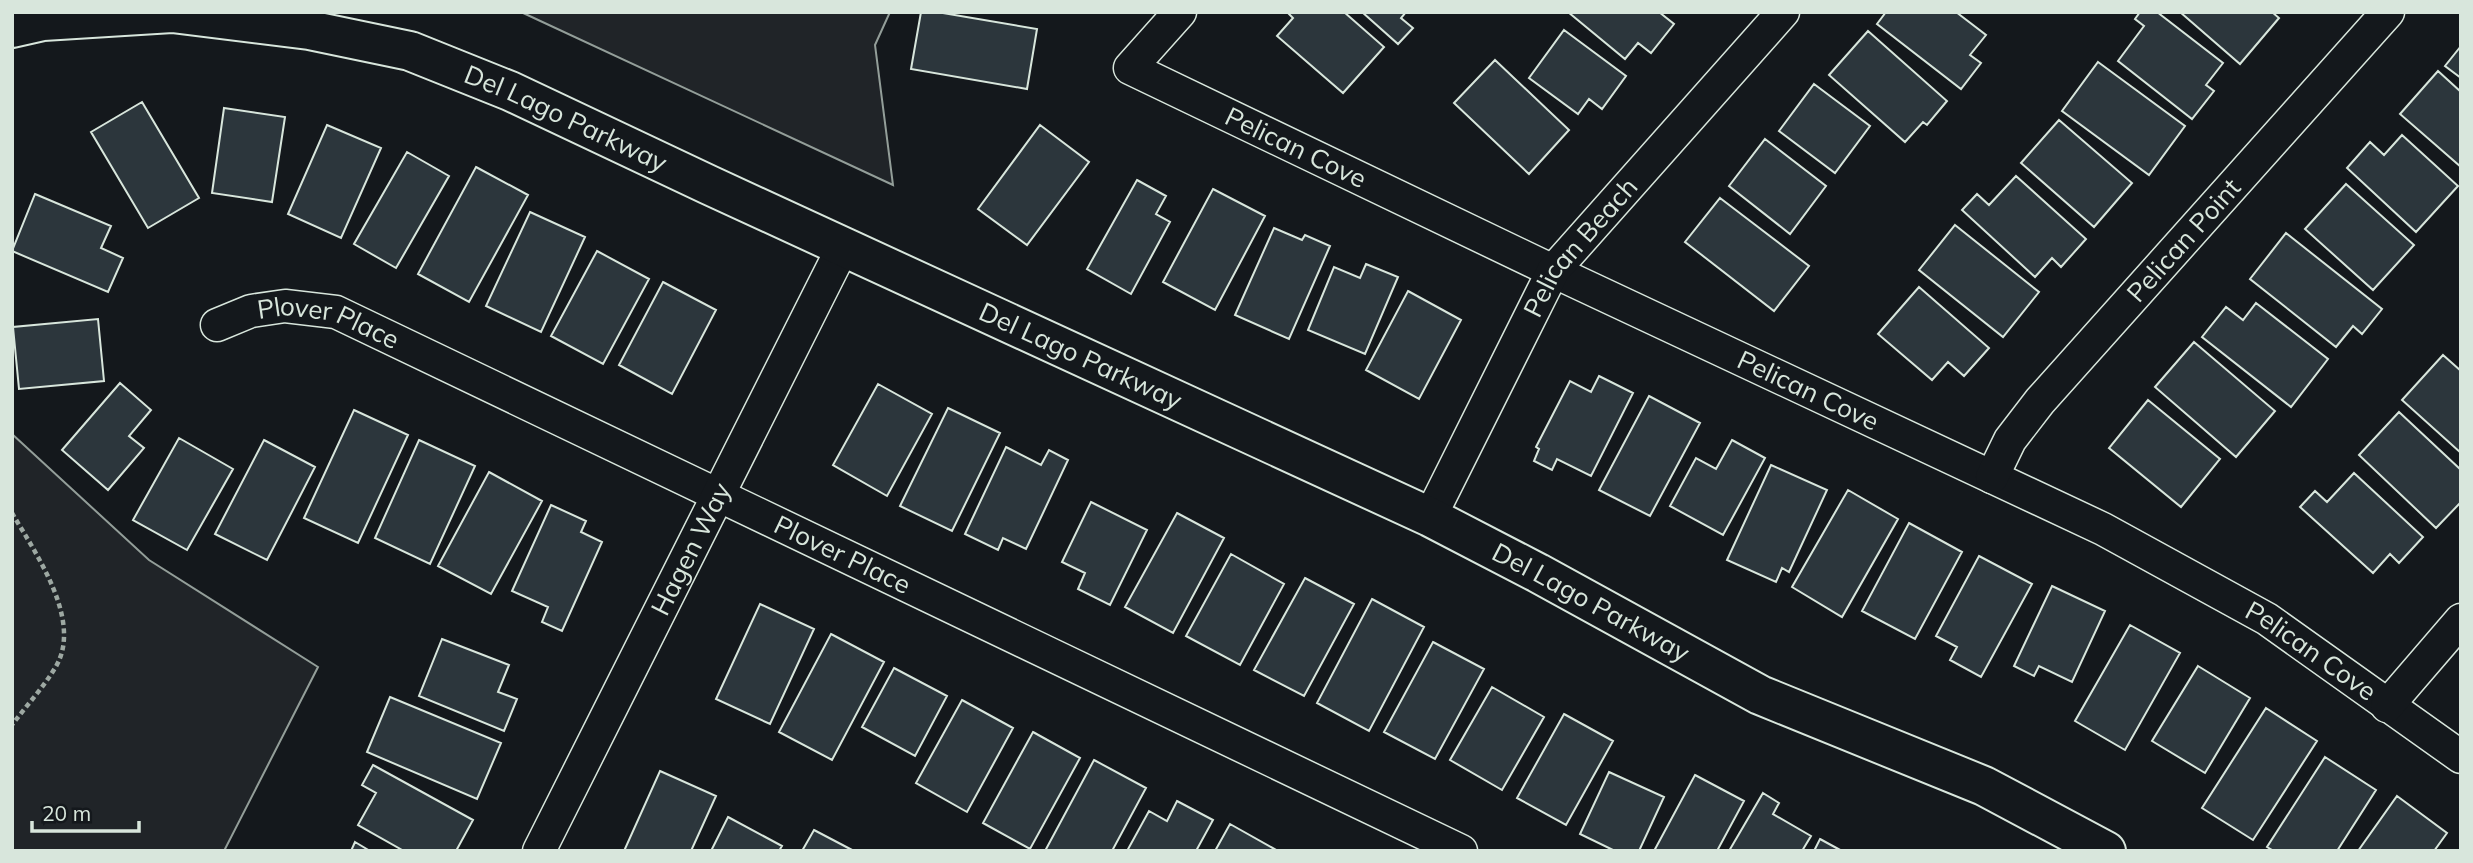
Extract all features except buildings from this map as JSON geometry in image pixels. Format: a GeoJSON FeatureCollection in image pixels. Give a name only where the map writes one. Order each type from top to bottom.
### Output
{"type":"FeatureCollection","features":[{"type":"Feature","properties":{"kind":"street","name":"Pelican Cove"},"geometry":{"type":"LineString","coordinates":[[1180,12],[1130,68],[1553,271],[2103,529],[2267,619],[2461,757]]}},
{"type":"Feature","properties":{"kind":"street","name":"Pelican Beach"},"geometry":{"type":"LineString","coordinates":[[1430,517],[1553,271],[1783,12]]}},
{"type":"Feature","properties":{"kind":"street","name":"Pelican Point"},"geometry":{"type":"LineString","coordinates":[[1992,477],[2010,440],[2040,401],[2388,12]]}},
{"type":"Feature","properties":{"kind":"street","name":"Del Lago Parkway"},"geometry":{"type":"LineString","coordinates":[[12,28],[43,21],[172,13],[309,30],[410,51],[510,91],[1430,517],[1760,695],[1984,786],[2106,851]]}},
{"type":"Feature","properties":{"kind":"street","name":"Hagen Way"},"geometry":{"type":"LineString","coordinates":[[539,851],[843,247]]}},
{"type":"Feature","properties":{"kind":"street","name":"Plover Place"},"geometry":{"type":"LineString","coordinates":[[217,325],[251,312],[285,306],[336,312],[1461,851]]}},
{"type":"Feature","properties":{"kind":"street"},"geometry":{"type":"LineString","coordinates":[[2387,706],[2461,620]]}},
{"type":"Feature","properties":{"kind":"path"},"geometry":{"type":"LineString","coordinates":[[12,513],[56,592],[66,638],[56,667],[12,725]]}},
{"type":"Feature","properties":{"kind":"shaded area"},"geometry":{"type":"Polygon","coordinates":[[[521,12],[890,12],[875,45],[893,185],[521,12]]]}},
{"type":"Feature","properties":{"kind":"shaded area"},"geometry":{"type":"Polygon","coordinates":[[[12,434],[149,560],[318,667],[224,851],[12,851],[12,434]]]}}]}
